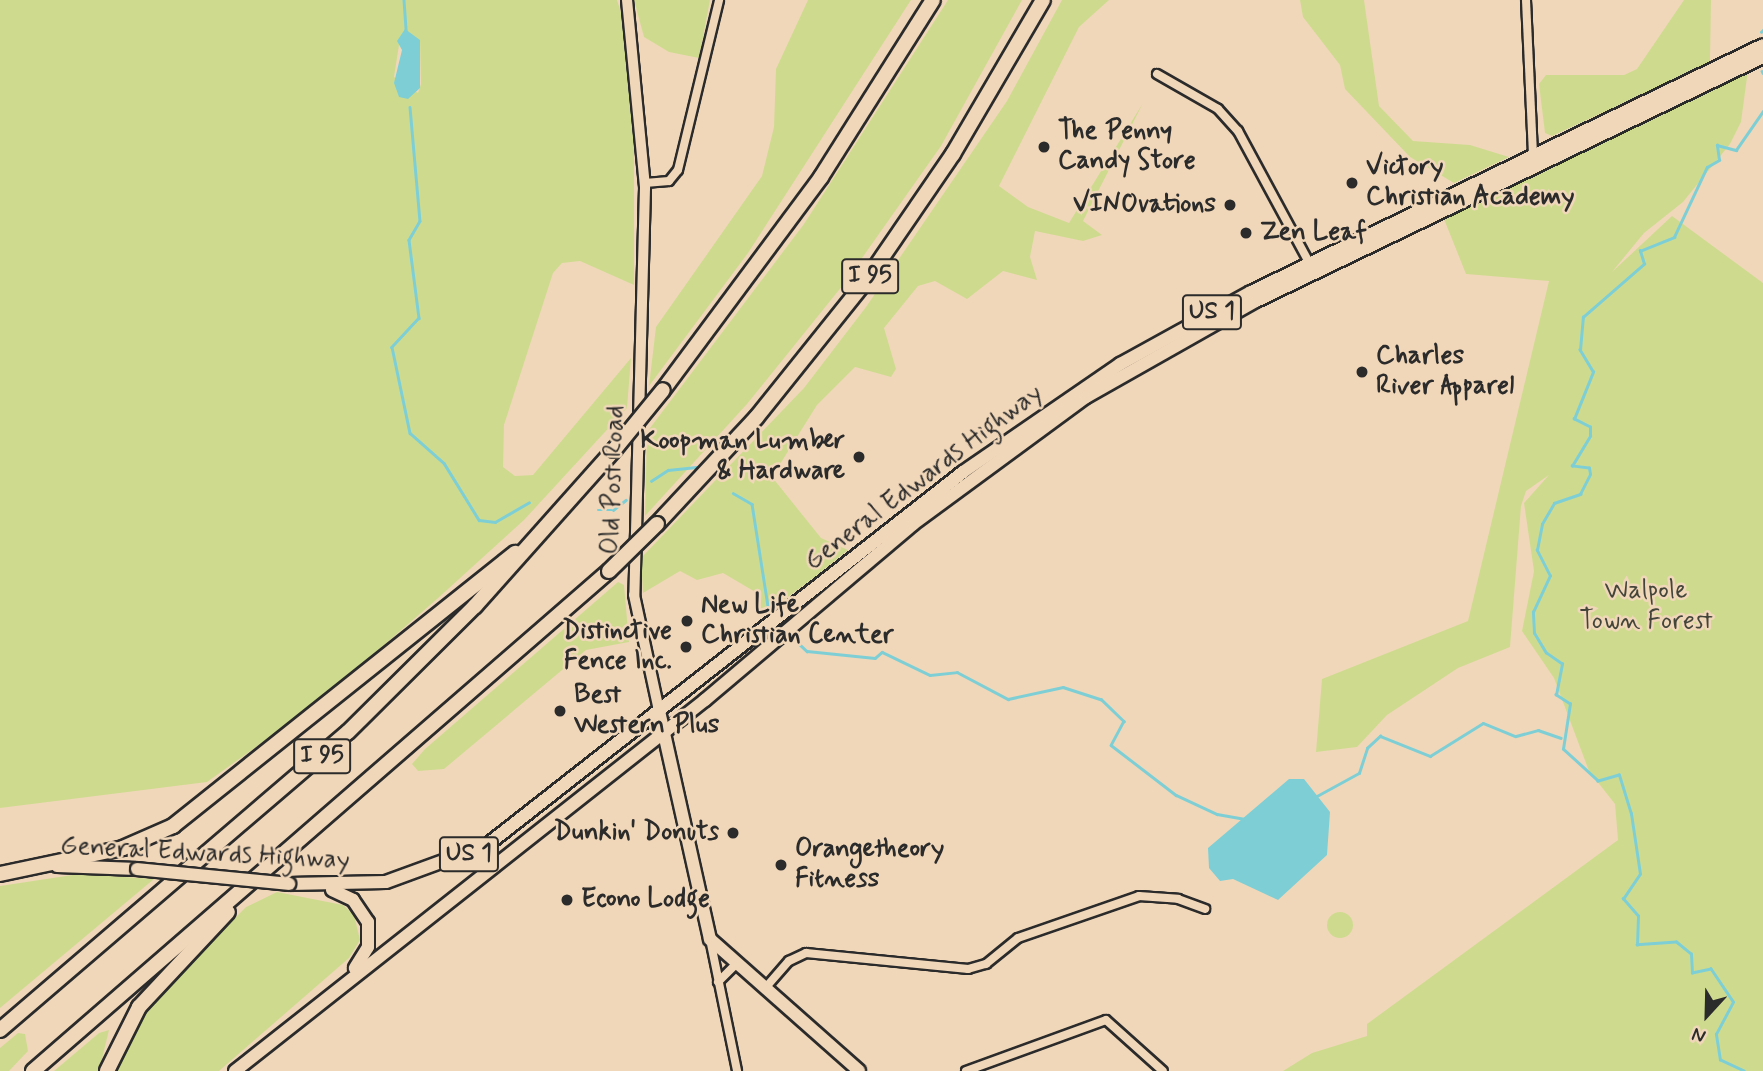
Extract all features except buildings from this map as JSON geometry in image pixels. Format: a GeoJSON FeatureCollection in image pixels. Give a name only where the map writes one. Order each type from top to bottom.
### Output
{"type":"FeatureCollection","features":[{"type":"Feature","properties":{"kind":"highway","name":"I 95"},"geometry":{"type":"LineString","coordinates":[[0,1030],[312,765],[543,530],[663,390],[809,194],[933,0]]}},
{"type":"Feature","properties":{"kind":"highway","name":"I 95"},"geometry":{"type":"LineString","coordinates":[[33,1071],[609,571],[657,524],[776,395],[886,254],[969,129],[1043,0]]}},
{"type":"Feature","properties":{"kind":"highway"},"geometry":{"type":"LineString","coordinates":[[0,875],[123,848],[173,826],[543,530]]}},
{"type":"Feature","properties":{"kind":"highway"},"geometry":{"type":"LineString","coordinates":[[107,1071],[144,1002],[263,872]]}},
{"type":"Feature","properties":{"kind":"main road","name":"Old Post Road"},"geometry":{"type":"LineString","coordinates":[[626,0],[645,183],[633,578],[641,649],[665,731],[710,939]]}},
{"type":"Feature","properties":{"kind":"main road","name":"General Edwards Highway"},"geometry":{"type":"LineString","coordinates":[[0,875],[68,866],[137,869],[321,887],[399,879],[475,851],[521,822],[1027,425],[1177,331],[1533,157],[1762,51]]}},
{"type":"Feature","properties":{"kind":"main road","name":"General Edwards Highway"},"geometry":{"type":"LineString","coordinates":[[235,1071],[665,731],[969,480],[1134,368],[1256,301],[1762,51]]}},
{"type":"Feature","properties":{"kind":"main road"},"geometry":{"type":"LineString","coordinates":[[309,1012],[357,967],[370,939],[357,904],[321,887]]}},
{"type":"Feature","properties":{"kind":"main road"},"geometry":{"type":"LineString","coordinates":[[710,939],[736,964],[767,986],[859,1071]]}},
{"type":"Feature","properties":{"kind":"street"},"geometry":{"type":"LineString","coordinates":[[645,183],[669,181],[678,170],[719,0]]}},
{"type":"Feature","properties":{"kind":"street"},"geometry":{"type":"LineString","coordinates":[[1525,0],[1533,157]]}},
{"type":"Feature","properties":{"kind":"street"},"geometry":{"type":"LineString","coordinates":[[1157,74],[1217,109],[1238,131],[1310,264]]}},
{"type":"Feature","properties":{"kind":"street"},"geometry":{"type":"LineString","coordinates":[[767,986],[789,961],[806,953],[968,969],[1018,939],[1139,896],[1178,899],[1205,909]]}},
{"type":"Feature","properties":{"kind":"street","name":"Old Post Road"},"geometry":{"type":"LineString","coordinates":[[710,939],[737,1071]]}},
{"type":"Feature","properties":{"kind":"street"},"geometry":{"type":"LineString","coordinates":[[718,982],[736,964]]}},
{"type":"Feature","properties":{"kind":"street"},"geometry":{"type":"LineString","coordinates":[[967,1071],[1106,1020],[1163,1071]]}},
{"type":"Feature","properties":{"kind":"green space"},"geometry":{"type":"Polygon","coordinates":[[[0,0],[617,0],[623,19],[634,122],[634,285],[580,261],[562,263],[553,273],[504,425],[503,467],[515,476],[533,475],[631,358],[627,408],[524,520],[437,599],[316,704],[207,782],[0,808],[0,0]],[[420,40],[399,45],[394,77],[418,93],[421,84],[420,40]]]}},
{"type":"Feature","properties":{"kind":"green space"},"geometry":{"type":"Polygon","coordinates":[[[634,0],[710,0],[699,58],[669,52],[644,37],[634,0]]]}},
{"type":"Feature","properties":{"kind":"green space"},"geometry":{"type":"Polygon","coordinates":[[[808,0],[911,0],[748,253],[649,386],[656,327],[762,176],[774,127],[776,69],[808,0]]]}},
{"type":"Feature","properties":{"kind":"green space"},"geometry":{"type":"Polygon","coordinates":[[[948,0],[1022,0],[941,146],[843,285],[747,404],[645,516],[647,432],[804,224],[948,0]]]}},
{"type":"Feature","properties":{"kind":"green space"},"geometry":{"type":"Polygon","coordinates":[[[1062,0],[1109,0],[1079,27],[999,186],[1028,207],[1069,223],[1143,103],[1083,221],[1102,235],[1083,241],[1035,231],[1030,257],[1037,280],[1003,271],[967,299],[935,281],[918,286],[884,328],[896,369],[891,377],[855,367],[817,405],[772,477],[821,538],[848,550],[816,576],[761,617],[757,593],[723,573],[697,580],[680,571],[643,593],[641,558],[804,388],[866,307],[1007,101],[1062,0]]]}},
{"type":"Feature","properties":{"kind":"green space"},"geometry":{"type":"Polygon","coordinates":[[[1300,0],[1364,0],[1379,106],[1413,141],[1470,145],[1509,157],[1454,183],[1410,157],[1345,89],[1340,65],[1303,17],[1300,0]]]}},
{"type":"Feature","properties":{"kind":"green space"},"geometry":{"type":"Polygon","coordinates":[[[1684,0],[1711,0],[1710,63],[1552,136],[1545,133],[1539,84],[1546,75],[1624,75],[1637,69],[1684,0]]]}},
{"type":"Feature","properties":{"kind":"green space","name":"Walpole Town Forest"},"geometry":{"type":"Polygon","coordinates":[[[1748,70],[1741,122],[1730,144],[1683,202],[1644,233],[1612,272],[1672,216],[1763,283],[1763,1071],[1283,1071],[1312,1053],[1367,1036],[1367,1024],[1618,840],[1615,804],[1589,771],[1554,678],[1522,631],[1534,571],[1524,503],[1549,475],[1526,491],[1521,506],[1510,647],[1458,668],[1387,715],[1357,747],[1316,752],[1322,679],[1468,621],[1549,281],[1466,274],[1442,214],[1748,70]]]}},
{"type":"Feature","properties":{"kind":"green space"},"geometry":{"type":"Polygon","coordinates":[[[618,582],[624,585],[629,642],[586,650],[444,769],[418,771],[412,764],[425,749],[618,582]]]}},
{"type":"Feature","properties":{"kind":"green space"},"geometry":{"type":"Polygon","coordinates":[[[79,874],[154,879],[0,1008],[0,886],[79,874]]]}},
{"type":"Feature","properties":{"kind":"green space"},"geometry":{"type":"Polygon","coordinates":[[[277,892],[343,905],[354,915],[360,940],[349,958],[219,1071],[115,1071],[150,1005],[246,907],[277,892]]]}},
{"type":"Feature","properties":{"kind":"green space"},"geometry":{"type":"Polygon","coordinates":[[[1340,912],[1349,916],[1353,925],[1349,934],[1340,938],[1331,934],[1327,925],[1331,916],[1340,912]]]}},
{"type":"Feature","properties":{"kind":"green space"},"geometry":{"type":"Polygon","coordinates":[[[109,1030],[99,1071],[54,1071],[99,1033],[109,1030]]]}},
{"type":"Feature","properties":{"kind":"green space"},"geometry":{"type":"Polygon","coordinates":[[[18,1033],[25,1034],[28,1051],[9,1071],[0,1071],[0,1048],[18,1033]]]}},
{"type":"Feature","properties":{"kind":"water"},"geometry":{"type":"Polygon","coordinates":[[[405,29],[420,40],[420,88],[408,99],[399,97],[394,83],[402,50],[397,41],[405,29]]]}},
{"type":"Feature","properties":{"kind":"water"},"geometry":{"type":"Polygon","coordinates":[[[1289,779],[1304,779],[1330,812],[1327,855],[1278,900],[1233,879],[1220,881],[1209,868],[1208,848],[1289,779]]]}},
{"type":"Feature","properties":{"kind":"waterway"},"geometry":{"type":"LineString","coordinates":[[404,0],[406,32]]}},
{"type":"Feature","properties":{"kind":"waterway"},"geometry":{"type":"LineString","coordinates":[[410,107],[420,221],[409,240],[419,318],[392,347],[410,433],[444,463],[479,520],[495,522],[529,502]]}},
{"type":"Feature","properties":{"kind":"waterway"},"geometry":{"type":"LineString","coordinates":[[1744,1071],[1720,1060],[1716,1034],[1733,1002],[1711,969],[1692,973],[1691,954],[1676,942],[1637,945],[1638,916],[1623,899],[1640,874],[1631,814],[1619,775],[1598,781],[1563,749],[1570,704],[1556,695],[1562,664],[1546,653],[1534,633],[1533,612],[1550,576],[1537,550],[1542,524],[1554,503],[1580,494],[1590,474],[1589,468],[1572,466],[1590,436],[1590,427],[1574,419],[1593,372],[1580,350],[1583,317],[1644,264],[1640,251],[1674,237],[1707,167],[1719,160],[1717,145],[1736,150],[1763,111]]}},
{"type":"Feature","properties":{"kind":"waterway"},"geometry":{"type":"LineString","coordinates":[[651,481],[668,470],[696,467]]}},
{"type":"Feature","properties":{"kind":"waterway"},"geometry":{"type":"LineString","coordinates":[[733,493],[752,504],[768,606]]}},
{"type":"Feature","properties":{"kind":"waterway"},"geometry":{"type":"LineString","coordinates":[[598,510],[613,510],[626,500]]}},
{"type":"Feature","properties":{"kind":"waterway"},"geometry":{"type":"LineString","coordinates":[[794,639],[807,651],[875,658],[882,652],[930,675],[957,672],[1008,699],[1063,687],[1101,699],[1124,721],[1111,745],[1176,795],[1217,814],[1250,820]]}},
{"type":"Feature","properties":{"kind":"waterway"},"geometry":{"type":"LineString","coordinates":[[1315,797],[1359,773],[1367,748],[1380,736],[1430,756],[1483,723],[1516,736],[1538,730],[1561,738]]}},
{"type":"Feature","properties":{"kind":"place","name":"The Penny Candy Store"},"geometry":{"type":"Point","coordinates":[1044,147]}},
{"type":"Feature","properties":{"kind":"place","name":"Victory Christian Academy"},"geometry":{"type":"Point","coordinates":[1352,183]}},
{"type":"Feature","properties":{"kind":"place","name":"VINOvations"},"geometry":{"type":"Point","coordinates":[1230,205]}},
{"type":"Feature","properties":{"kind":"place","name":"Zen Leaf"},"geometry":{"type":"Point","coordinates":[1246,233]}},
{"type":"Feature","properties":{"kind":"place","name":"Charles River Apparel"},"geometry":{"type":"Point","coordinates":[1362,372]}},
{"type":"Feature","properties":{"kind":"place","name":"Koopman Lumber & Hardware"},"geometry":{"type":"Point","coordinates":[859,457]}},
{"type":"Feature","properties":{"kind":"place","name":"New Life Christian Center"},"geometry":{"type":"Point","coordinates":[687,621]}},
{"type":"Feature","properties":{"kind":"place","name":"Distinctive Fence Inc."},"geometry":{"type":"Point","coordinates":[686,647]}},
{"type":"Feature","properties":{"kind":"place","name":"Best Western Plus"},"geometry":{"type":"Point","coordinates":[560,711]}},
{"type":"Feature","properties":{"kind":"place","name":"Dunkin' Donuts"},"geometry":{"type":"Point","coordinates":[733,833]}},
{"type":"Feature","properties":{"kind":"place","name":"Orangetheory Fitness"},"geometry":{"type":"Point","coordinates":[781,865]}},
{"type":"Feature","properties":{"kind":"place","name":"Econo Lodge"},"geometry":{"type":"Point","coordinates":[567,900]}}]}
